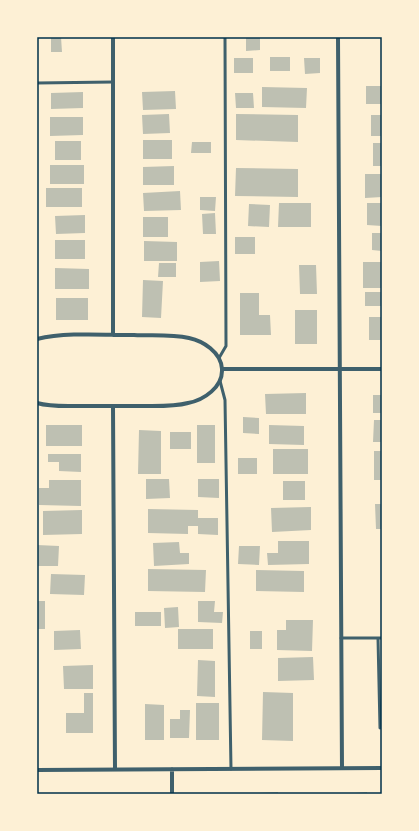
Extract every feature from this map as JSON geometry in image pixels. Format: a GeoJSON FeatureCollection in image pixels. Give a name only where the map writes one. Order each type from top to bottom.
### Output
{"type":"FeatureCollection","features":[{"type":"Feature","properties":{"kind":"street"},"geometry":{"type":"LineString","coordinates":[[113,37],[114,335]]}},
{"type":"Feature","properties":{"kind":"street"},"geometry":{"type":"LineString","coordinates":[[338,37],[342,768]]}},
{"type":"Feature","properties":{"kind":"street"},"geometry":{"type":"LineString","coordinates":[[37,339],[51,336],[114,335],[174,336],[189,338],[203,343],[219,358],[222,369],[220,380],[214,390],[202,398],[189,403],[113,407],[49,406],[37,403]]}},
{"type":"Feature","properties":{"kind":"street"},"geometry":{"type":"LineString","coordinates":[[222,369],[382,369]]}},
{"type":"Feature","properties":{"kind":"street"},"geometry":{"type":"LineString","coordinates":[[113,407],[115,769]]}},
{"type":"Feature","properties":{"kind":"street"},"geometry":{"type":"LineString","coordinates":[[37,770],[382,768]]}},
{"type":"Feature","properties":{"kind":"street"},"geometry":{"type":"LineString","coordinates":[[172,769],[172,794]]}},
{"type":"Feature","properties":{"kind":"lane"},"geometry":{"type":"LineString","coordinates":[[219,358],[226,346],[225,37]]}},
{"type":"Feature","properties":{"kind":"lane"},"geometry":{"type":"LineString","coordinates":[[37,83],[113,82]]}},
{"type":"Feature","properties":{"kind":"lane"},"geometry":{"type":"LineString","coordinates":[[220,380],[225,400],[231,769]]}},
{"type":"Feature","properties":{"kind":"lane"},"geometry":{"type":"LineString","coordinates":[[341,638],[380,638],[380,728],[382,728]]}},
{"type":"Feature","properties":{"kind":"building"},"geometry":{"type":"Polygon","coordinates":[[[51,37],[61,37],[62,52],[51,52],[51,37]]]}},
{"type":"Feature","properties":{"kind":"building"},"geometry":{"type":"Polygon","coordinates":[[[246,37],[260,37],[260,50],[246,51],[246,37]]]}},
{"type":"Feature","properties":{"kind":"building"},"geometry":{"type":"Polygon","coordinates":[[[270,57],[290,57],[290,71],[270,71],[270,57]]]}},
{"type":"Feature","properties":{"kind":"building"},"geometry":{"type":"Polygon","coordinates":[[[234,58],[253,58],[253,73],[234,73],[234,58]]]}},
{"type":"Feature","properties":{"kind":"building"},"geometry":{"type":"Polygon","coordinates":[[[304,58],[320,58],[320,73],[305,74],[304,58]]]}},
{"type":"Feature","properties":{"kind":"building"},"geometry":{"type":"Polygon","coordinates":[[[366,86],[382,86],[382,104],[366,104],[366,86]]]}},
{"type":"Feature","properties":{"kind":"building"},"geometry":{"type":"Polygon","coordinates":[[[262,87],[307,88],[306,108],[262,107],[262,87]]]}},
{"type":"Feature","properties":{"kind":"building"},"geometry":{"type":"Polygon","coordinates":[[[175,91],[176,109],[143,110],[142,92],[175,91]]]}},
{"type":"Feature","properties":{"kind":"building"},"geometry":{"type":"Polygon","coordinates":[[[83,92],[83,108],[51,109],[51,93],[83,92]]]}},
{"type":"Feature","properties":{"kind":"building"},"geometry":{"type":"Polygon","coordinates":[[[235,93],[253,93],[254,108],[236,108],[235,93]]]}},
{"type":"Feature","properties":{"kind":"building"},"geometry":{"type":"Polygon","coordinates":[[[169,114],[170,133],[143,134],[142,115],[169,114]]]}},
{"type":"Feature","properties":{"kind":"building"},"geometry":{"type":"Polygon","coordinates":[[[236,114],[298,115],[298,142],[236,140],[236,114]]]}},
{"type":"Feature","properties":{"kind":"building"},"geometry":{"type":"Polygon","coordinates":[[[371,115],[382,115],[382,136],[371,136],[371,115]]]}},
{"type":"Feature","properties":{"kind":"building"},"geometry":{"type":"Polygon","coordinates":[[[50,117],[83,117],[83,135],[50,136],[50,117]]]}},
{"type":"Feature","properties":{"kind":"building"},"geometry":{"type":"Polygon","coordinates":[[[143,140],[172,140],[172,159],[143,159],[143,140]]]}},
{"type":"Feature","properties":{"kind":"building"},"geometry":{"type":"Polygon","coordinates":[[[55,141],[81,141],[81,160],[55,160],[55,141]]]}},
{"type":"Feature","properties":{"kind":"building"},"geometry":{"type":"Polygon","coordinates":[[[192,142],[211,142],[211,153],[191,153],[192,142]]]}},
{"type":"Feature","properties":{"kind":"building"},"geometry":{"type":"Polygon","coordinates":[[[373,143],[382,143],[382,166],[373,166],[373,143]]]}},
{"type":"Feature","properties":{"kind":"building"},"geometry":{"type":"Polygon","coordinates":[[[50,165],[84,165],[84,184],[50,184],[50,165]]]}},
{"type":"Feature","properties":{"kind":"building"},"geometry":{"type":"Polygon","coordinates":[[[174,166],[174,185],[143,185],[143,167],[174,166]]]}},
{"type":"Feature","properties":{"kind":"building"},"geometry":{"type":"Polygon","coordinates":[[[236,168],[298,169],[298,197],[235,196],[236,168]]]}},
{"type":"Feature","properties":{"kind":"building"},"geometry":{"type":"Polygon","coordinates":[[[365,174],[382,174],[382,197],[365,198],[365,174]]]}},
{"type":"Feature","properties":{"kind":"building"},"geometry":{"type":"Polygon","coordinates":[[[46,188],[82,188],[82,207],[46,207],[46,188]]]}},
{"type":"Feature","properties":{"kind":"building"},"geometry":{"type":"Polygon","coordinates":[[[180,191],[181,210],[144,211],[143,193],[180,191]]]}},
{"type":"Feature","properties":{"kind":"building"},"geometry":{"type":"Polygon","coordinates":[[[200,197],[216,197],[215,211],[200,210],[200,197]]]}},
{"type":"Feature","properties":{"kind":"building"},"geometry":{"type":"Polygon","coordinates":[[[279,203],[311,203],[311,227],[278,227],[279,203]]]}},
{"type":"Feature","properties":{"kind":"building"},"geometry":{"type":"Polygon","coordinates":[[[367,203],[382,203],[382,226],[367,225],[367,203]]]}},
{"type":"Feature","properties":{"kind":"building"},"geometry":{"type":"Polygon","coordinates":[[[249,204],[270,205],[269,227],[248,226],[249,204]]]}},
{"type":"Feature","properties":{"kind":"building"},"geometry":{"type":"Polygon","coordinates":[[[215,213],[216,234],[203,234],[202,214],[215,213]]]}},
{"type":"Feature","properties":{"kind":"building"},"geometry":{"type":"Polygon","coordinates":[[[85,215],[85,233],[56,234],[55,216],[85,215]]]}},
{"type":"Feature","properties":{"kind":"building"},"geometry":{"type":"Polygon","coordinates":[[[143,217],[168,217],[168,237],[143,237],[143,217]]]}},
{"type":"Feature","properties":{"kind":"building"},"geometry":{"type":"Polygon","coordinates":[[[372,233],[382,233],[382,251],[372,250],[372,233]]]}},
{"type":"Feature","properties":{"kind":"building"},"geometry":{"type":"Polygon","coordinates":[[[235,237],[255,237],[255,254],[235,254],[235,237]]]}},
{"type":"Feature","properties":{"kind":"building"},"geometry":{"type":"Polygon","coordinates":[[[55,240],[85,240],[85,259],[55,259],[55,240]]]}},
{"type":"Feature","properties":{"kind":"building"},"geometry":{"type":"Polygon","coordinates":[[[144,241],[177,242],[177,261],[144,261],[144,241]]]}},
{"type":"Feature","properties":{"kind":"building"},"geometry":{"type":"Polygon","coordinates":[[[219,261],[220,281],[200,282],[200,262],[219,261]]]}},
{"type":"Feature","properties":{"kind":"building"},"geometry":{"type":"Polygon","coordinates":[[[363,262],[382,262],[382,288],[363,288],[363,262]]]}},
{"type":"Feature","properties":{"kind":"building"},"geometry":{"type":"Polygon","coordinates":[[[159,263],[176,263],[176,277],[158,277],[159,263]]]}},
{"type":"Feature","properties":{"kind":"building"},"geometry":{"type":"Polygon","coordinates":[[[299,265],[316,265],[317,294],[300,294],[299,265]]]}},
{"type":"Feature","properties":{"kind":"building"},"geometry":{"type":"Polygon","coordinates":[[[55,268],[89,269],[89,289],[55,289],[55,268]]]}},
{"type":"Feature","properties":{"kind":"building"},"geometry":{"type":"Polygon","coordinates":[[[143,280],[163,281],[161,318],[142,317],[143,280]]]}},
{"type":"Feature","properties":{"kind":"building"},"geometry":{"type":"Polygon","coordinates":[[[365,292],[382,292],[382,306],[365,306],[365,292]]]}},
{"type":"Feature","properties":{"kind":"building"},"geometry":{"type":"Polygon","coordinates":[[[240,293],[259,293],[259,315],[270,315],[271,335],[240,335],[240,293]]]}},
{"type":"Feature","properties":{"kind":"building"},"geometry":{"type":"Polygon","coordinates":[[[56,298],[88,298],[88,320],[56,320],[56,298]]]}},
{"type":"Feature","properties":{"kind":"building"},"geometry":{"type":"Polygon","coordinates":[[[295,310],[317,310],[317,344],[295,344],[295,310]]]}},
{"type":"Feature","properties":{"kind":"building"},"geometry":{"type":"Polygon","coordinates":[[[369,317],[382,317],[382,340],[369,340],[369,317]]]}},
{"type":"Feature","properties":{"kind":"building"},"geometry":{"type":"Polygon","coordinates":[[[306,393],[306,414],[266,414],[265,394],[306,393]]]}},
{"type":"Feature","properties":{"kind":"building"},"geometry":{"type":"Polygon","coordinates":[[[373,395],[382,395],[382,413],[373,413],[373,395]]]}},
{"type":"Feature","properties":{"kind":"building"},"geometry":{"type":"Polygon","coordinates":[[[243,417],[259,418],[259,434],[243,433],[243,417]]]}},
{"type":"Feature","properties":{"kind":"building"},"geometry":{"type":"Polygon","coordinates":[[[374,420],[382,420],[382,442],[373,442],[374,420]]]}},
{"type":"Feature","properties":{"kind":"building"},"geometry":{"type":"Polygon","coordinates":[[[46,425],[82,425],[82,446],[46,446],[46,425]]]}},
{"type":"Feature","properties":{"kind":"building"},"geometry":{"type":"Polygon","coordinates":[[[197,425],[215,425],[215,463],[197,463],[197,425]]]}},
{"type":"Feature","properties":{"kind":"building"},"geometry":{"type":"Polygon","coordinates":[[[269,425],[304,426],[304,445],[269,444],[269,425]]]}},
{"type":"Feature","properties":{"kind":"building"},"geometry":{"type":"Polygon","coordinates":[[[139,430],[161,431],[161,474],[138,474],[139,430]]]}},
{"type":"Feature","properties":{"kind":"building"},"geometry":{"type":"Polygon","coordinates":[[[170,432],[191,432],[191,449],[170,449],[170,432]]]}},
{"type":"Feature","properties":{"kind":"building"},"geometry":{"type":"Polygon","coordinates":[[[273,449],[308,449],[308,474],[273,474],[273,449]]]}},
{"type":"Feature","properties":{"kind":"building"},"geometry":{"type":"Polygon","coordinates":[[[374,451],[382,451],[382,480],[374,480],[374,451]]]}},
{"type":"Feature","properties":{"kind":"building"},"geometry":{"type":"Polygon","coordinates":[[[48,454],[81,454],[81,472],[59,471],[59,462],[48,462],[48,454]]]}},
{"type":"Feature","properties":{"kind":"building"},"geometry":{"type":"Polygon","coordinates":[[[238,458],[257,458],[257,474],[238,474],[238,458]]]}},
{"type":"Feature","properties":{"kind":"building"},"geometry":{"type":"Polygon","coordinates":[[[146,479],[169,479],[170,498],[146,499],[146,479]]]}},
{"type":"Feature","properties":{"kind":"building"},"geometry":{"type":"Polygon","coordinates":[[[198,479],[219,479],[219,498],[198,497],[198,479]]]}},
{"type":"Feature","properties":{"kind":"building"},"geometry":{"type":"Polygon","coordinates":[[[49,480],[81,480],[81,506],[39,505],[39,488],[49,488],[49,480]]]}},
{"type":"Feature","properties":{"kind":"building"},"geometry":{"type":"Polygon","coordinates":[[[283,481],[305,481],[305,500],[283,500],[283,481]]]}},
{"type":"Feature","properties":{"kind":"building"},"geometry":{"type":"Polygon","coordinates":[[[375,504],[382,504],[382,529],[376,529],[375,504]]]}},
{"type":"Feature","properties":{"kind":"building"},"geometry":{"type":"Polygon","coordinates":[[[311,507],[311,530],[272,532],[271,508],[311,507]]]}},
{"type":"Feature","properties":{"kind":"building"},"geometry":{"type":"Polygon","coordinates":[[[148,509],[198,510],[198,518],[218,518],[218,535],[198,534],[198,526],[188,526],[188,534],[148,533],[148,509]]]}},
{"type":"Feature","properties":{"kind":"building"},"geometry":{"type":"Polygon","coordinates":[[[82,510],[82,534],[43,535],[43,511],[82,510]]]}},
{"type":"Feature","properties":{"kind":"building"},"geometry":{"type":"Polygon","coordinates":[[[278,541],[309,541],[309,564],[268,565],[267,553],[278,553],[278,541]]]}},
{"type":"Feature","properties":{"kind":"building"},"geometry":{"type":"Polygon","coordinates":[[[179,542],[180,553],[189,553],[189,564],[154,566],[153,543],[179,542]]]}},
{"type":"Feature","properties":{"kind":"building"},"geometry":{"type":"Polygon","coordinates":[[[37,545],[59,546],[58,566],[37,566],[37,545]]]}},
{"type":"Feature","properties":{"kind":"building"},"geometry":{"type":"Polygon","coordinates":[[[239,546],[260,546],[259,565],[238,564],[239,546]]]}},
{"type":"Feature","properties":{"kind":"building"},"geometry":{"type":"Polygon","coordinates":[[[148,569],[206,570],[205,592],[148,591],[148,569]]]}},
{"type":"Feature","properties":{"kind":"building"},"geometry":{"type":"Polygon","coordinates":[[[256,570],[304,571],[304,592],[256,591],[256,570]]]}},
{"type":"Feature","properties":{"kind":"building"},"geometry":{"type":"Polygon","coordinates":[[[51,574],[85,575],[84,595],[50,594],[51,574]]]}},
{"type":"Feature","properties":{"kind":"building"},"geometry":{"type":"Polygon","coordinates":[[[37,601],[45,601],[45,629],[37,629],[37,601]]]}},
{"type":"Feature","properties":{"kind":"building"},"geometry":{"type":"Polygon","coordinates":[[[198,601],[215,601],[214,612],[223,612],[222,623],[198,622],[198,601]]]}},
{"type":"Feature","properties":{"kind":"building"},"geometry":{"type":"Polygon","coordinates":[[[178,607],[179,627],[165,628],[164,608],[178,607]]]}},
{"type":"Feature","properties":{"kind":"building"},"geometry":{"type":"Polygon","coordinates":[[[135,612],[161,612],[161,626],[135,626],[135,612]]]}},
{"type":"Feature","properties":{"kind":"building"},"geometry":{"type":"Polygon","coordinates":[[[286,620],[313,620],[312,651],[277,650],[277,630],[286,630],[286,620]]]}},
{"type":"Feature","properties":{"kind":"building"},"geometry":{"type":"Polygon","coordinates":[[[178,629],[213,629],[213,649],[178,649],[178,629]]]}},
{"type":"Feature","properties":{"kind":"building"},"geometry":{"type":"Polygon","coordinates":[[[80,630],[81,649],[54,650],[54,631],[80,630]]]}},
{"type":"Feature","properties":{"kind":"building"},"geometry":{"type":"Polygon","coordinates":[[[250,631],[262,631],[262,649],[250,649],[250,631]]]}},
{"type":"Feature","properties":{"kind":"building"},"geometry":{"type":"Polygon","coordinates":[[[313,657],[314,680],[278,681],[278,658],[313,657]]]}},
{"type":"Feature","properties":{"kind":"building"},"geometry":{"type":"Polygon","coordinates":[[[198,660],[215,661],[215,697],[197,696],[198,660]]]}},
{"type":"Feature","properties":{"kind":"building"},"geometry":{"type":"Polygon","coordinates":[[[93,665],[93,689],[64,689],[63,666],[93,665]]]}},
{"type":"Feature","properties":{"kind":"building"},"geometry":{"type":"Polygon","coordinates":[[[263,692],[293,693],[293,741],[262,740],[263,692]]]}},
{"type":"Feature","properties":{"kind":"building"},"geometry":{"type":"Polygon","coordinates":[[[84,693],[93,693],[93,733],[66,733],[66,713],[84,713],[84,693]]]}},
{"type":"Feature","properties":{"kind":"building"},"geometry":{"type":"Polygon","coordinates":[[[196,703],[219,703],[219,740],[196,740],[196,703]]]}},
{"type":"Feature","properties":{"kind":"building"},"geometry":{"type":"Polygon","coordinates":[[[145,704],[164,705],[164,740],[145,740],[145,704]]]}},
{"type":"Feature","properties":{"kind":"building"},"geometry":{"type":"Polygon","coordinates":[[[180,710],[190,710],[189,738],[170,738],[170,719],[180,719],[180,710]]]}},
{"type":"Feature","properties":{"kind":"building"},"geometry":{"type":"Polygon","coordinates":[[[278,792],[278,794],[258,794],[258,793],[278,792]]]}},
{"type":"Feature","properties":{"kind":"building"},"geometry":{"type":"Polygon","coordinates":[[[367,792],[367,794],[355,794],[355,793],[367,792]]]}}]}
